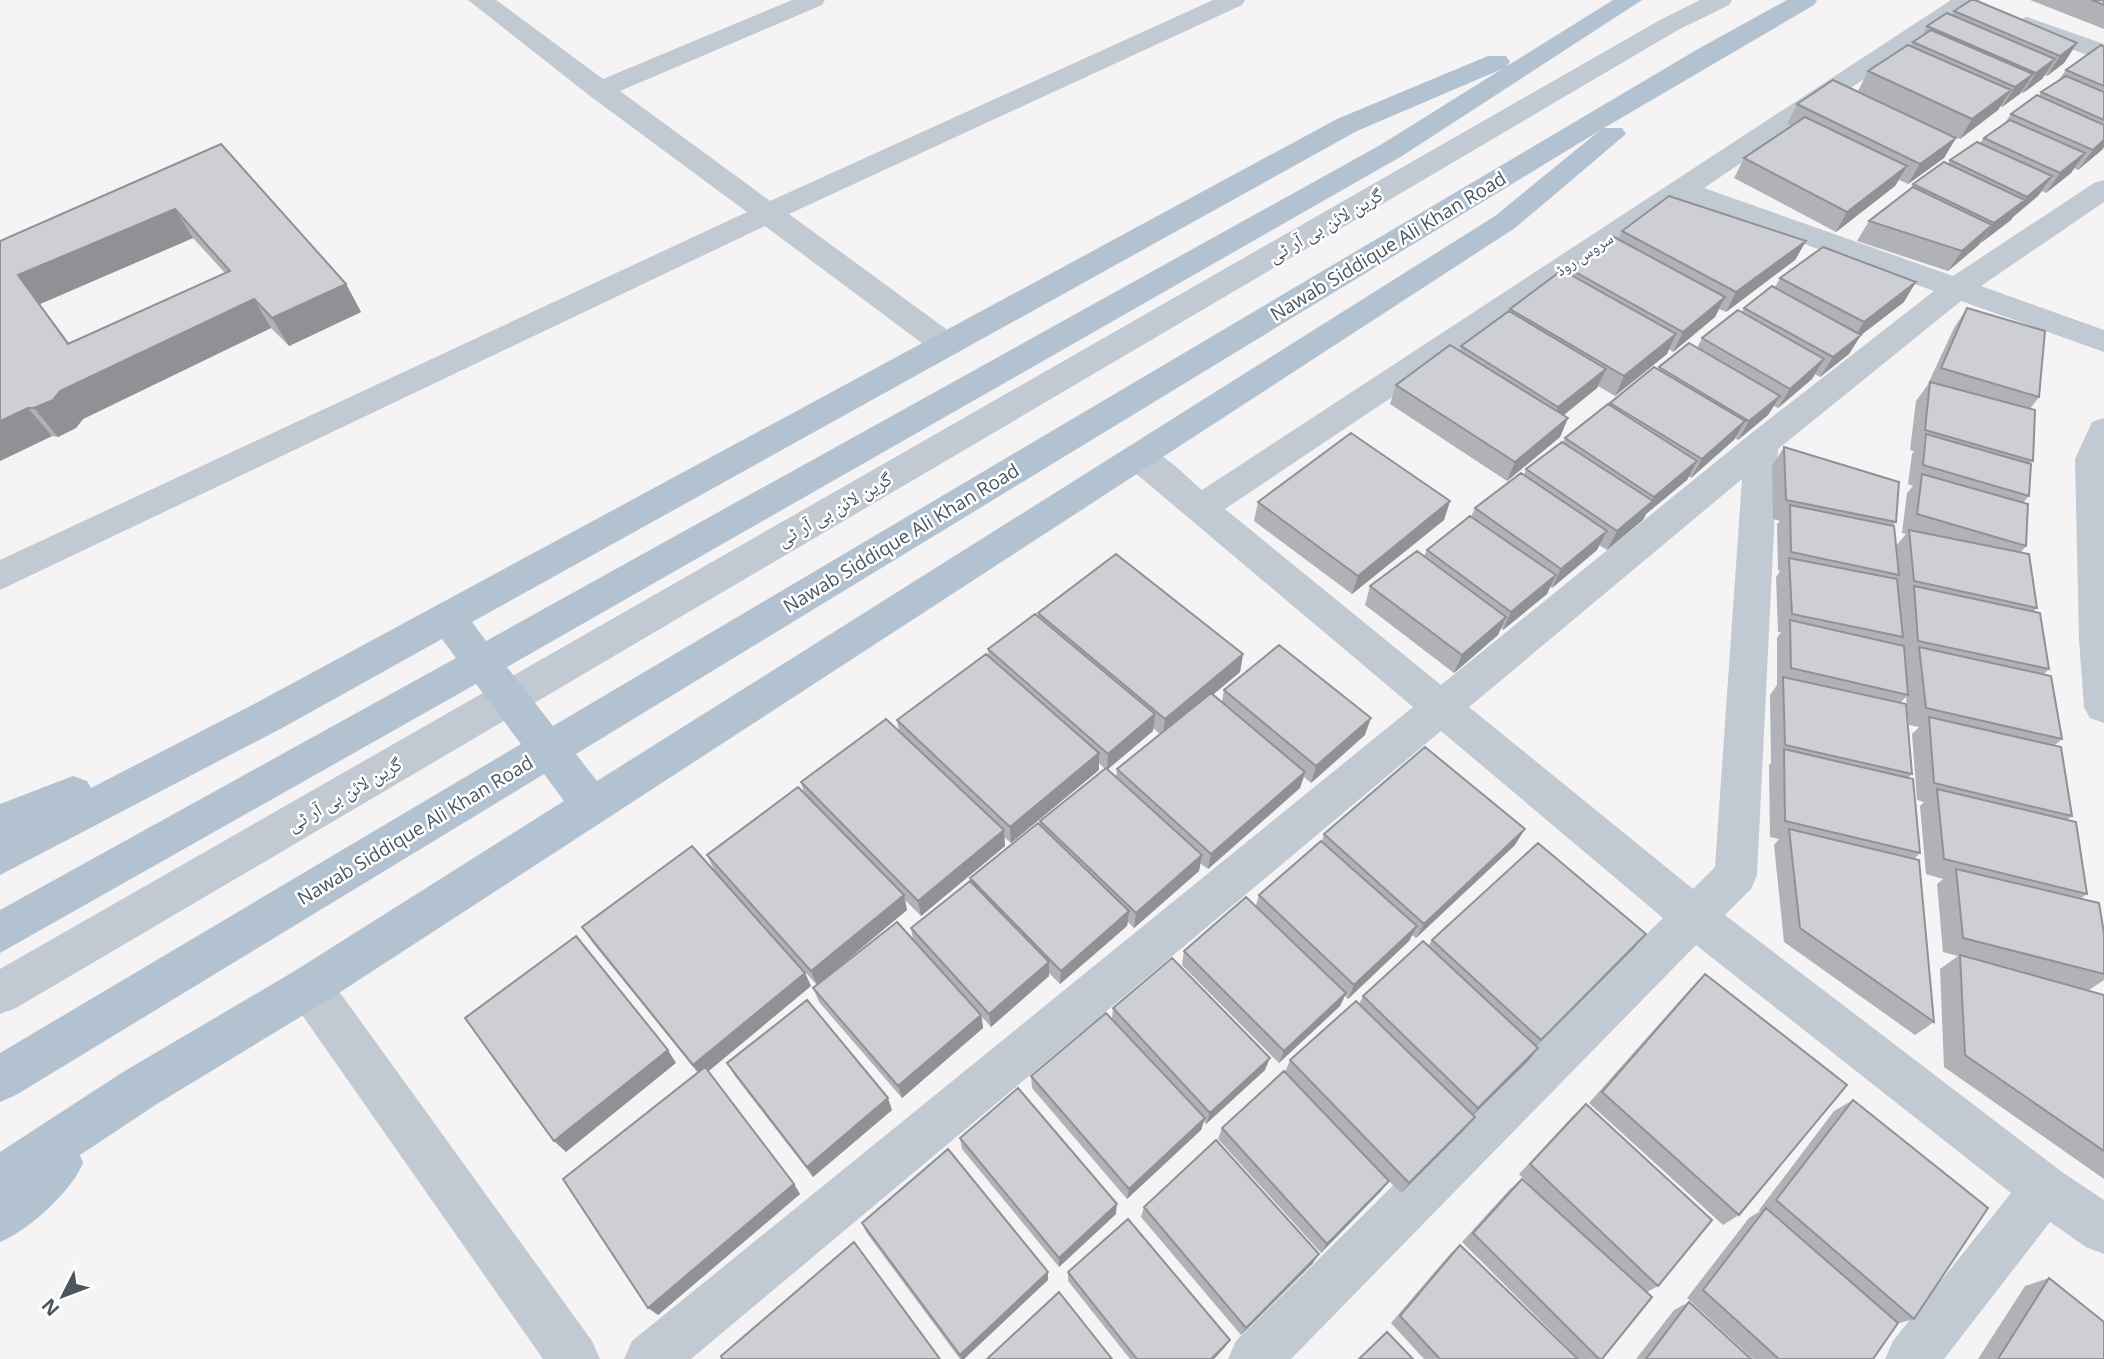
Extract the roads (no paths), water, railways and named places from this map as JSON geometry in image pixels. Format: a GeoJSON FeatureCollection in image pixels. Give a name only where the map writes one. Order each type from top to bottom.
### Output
{"type":"FeatureCollection","features":[{"type":"Feature","properties":{"kind":"main road","name":"Nawab Siddique Ali Khan Road"},"geometry":{"type":"LineString","coordinates":[[0,1079],[1707,54],[1805,0]]}},
{"type":"Feature","properties":{"kind":"main road"},"geometry":{"type":"LineString","coordinates":[[0,933],[1392,150],[1617,9]]}},
{"type":"Feature","properties":{"kind":"main road"},"geometry":{"type":"LineString","coordinates":[[0,856],[270,715],[1347,125],[1617,9]]}},
{"type":"Feature","properties":{"kind":"main road"},"geometry":{"type":"LineString","coordinates":[[0,1180],[140,1088],[309,987],[1505,222],[1707,54]]}},
{"type":"Feature","properties":{"kind":"main road"},"geometry":{"type":"LineString","coordinates":[[447,618],[592,806]]}},
{"type":"Feature","properties":{"kind":"main road"},"geometry":{"type":"LineString","coordinates":[[0,823],[270,715]]}},
{"type":"Feature","properties":{"kind":"main road"},"geometry":{"type":"LineString","coordinates":[[0,1217],[140,1088]]}},
{"type":"Feature","properties":{"kind":"street"},"geometry":{"type":"LineString","coordinates":[[599,90],[813,0]]}},
{"type":"Feature","properties":{"kind":"street"},"geometry":{"type":"LineString","coordinates":[[0,576],[770,212],[1233,0]]}},
{"type":"Feature","properties":{"kind":"street","name":"گرین لائن بی آر ٹی"},"geometry":{"type":"LineString","coordinates":[[1669,25],[1703,0]]}},
{"type":"Feature","properties":{"kind":"street","name":"گرین لائن بی آر ٹی"},"geometry":{"type":"LineString","coordinates":[[0,993],[1669,25],[1720,0]]}},
{"type":"Feature","properties":{"kind":"street"},"geometry":{"type":"LineString","coordinates":[[486,1],[599,90],[770,212],[946,345]]}},
{"type":"Feature","properties":{"kind":"street"},"geometry":{"type":"LineString","coordinates":[[1978,6],[2104,54]]}},
{"type":"Feature","properties":{"kind":"street","name":"سروس روڈ"},"geometry":{"type":"LineString","coordinates":[[1199,509],[1681,190],[1978,6]]}},
{"type":"Feature","properties":{"kind":"street"},"geometry":{"type":"LineString","coordinates":[[650,1359],[1761,444],[1956,289],[2104,189]]}},
{"type":"Feature","properties":{"kind":"street"},"geometry":{"type":"LineString","coordinates":[[1681,190],[2104,341]]}},
{"type":"Feature","properties":{"kind":"street"},"geometry":{"type":"LineString","coordinates":[[2104,430],[2092,458],[2098,639],[2104,707]]}},
{"type":"Feature","properties":{"kind":"street"},"geometry":{"type":"LineString","coordinates":[[1254,1359],[1736,875],[1761,444]]}},
{"type":"Feature","properties":{"kind":"street"},"geometry":{"type":"LineString","coordinates":[[1139,457],[1695,918],[2045,1189],[2104,1229]]}},
{"type":"Feature","properties":{"kind":"street"},"geometry":{"type":"LineString","coordinates":[[309,987],[574,1359]]}},
{"type":"Feature","properties":{"kind":"street"},"geometry":{"type":"LineString","coordinates":[[1911,1359],[2045,1189]]}}]}
